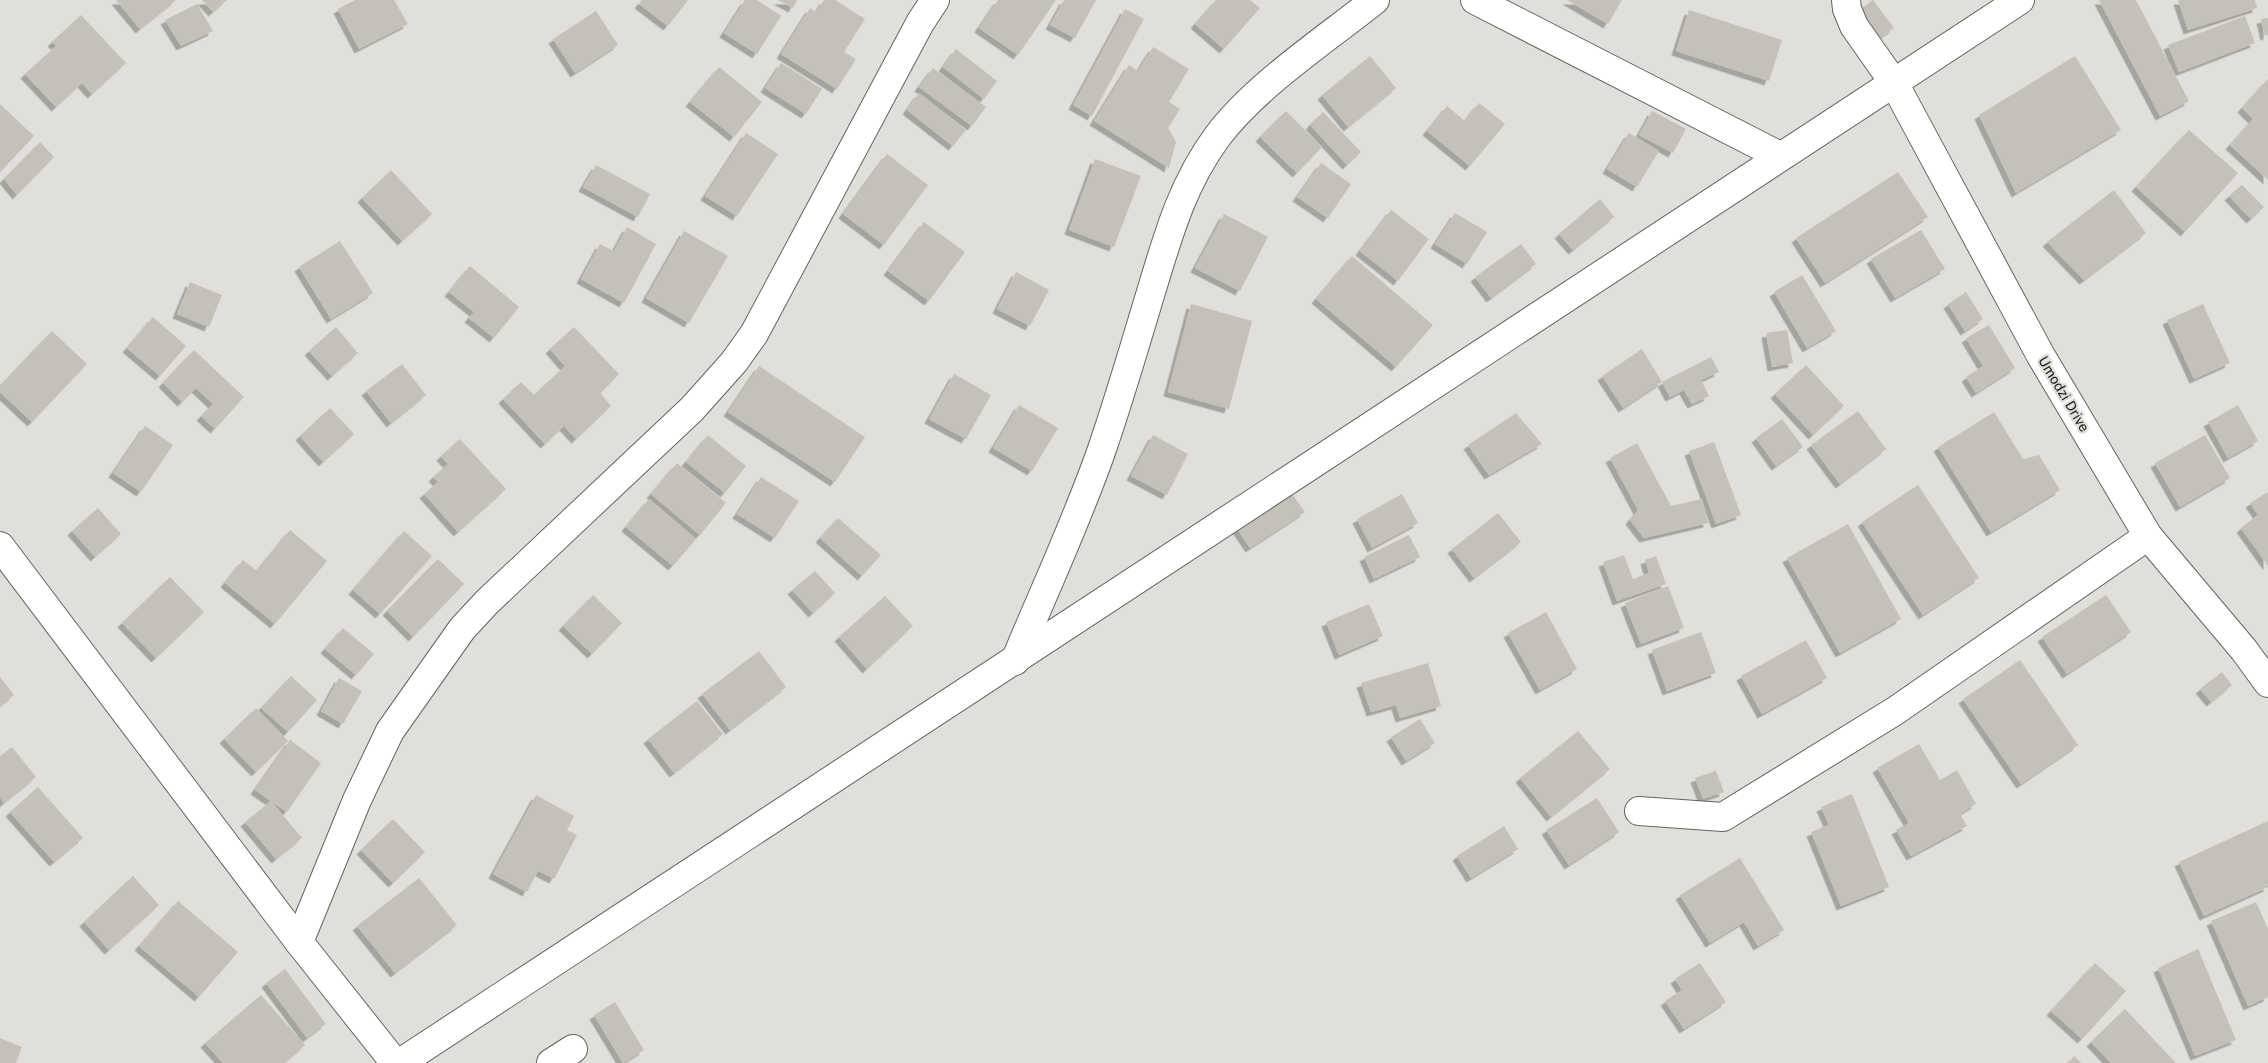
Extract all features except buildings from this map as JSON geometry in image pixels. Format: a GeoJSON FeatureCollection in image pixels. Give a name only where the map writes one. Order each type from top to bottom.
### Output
{"type":"FeatureCollection","features":[{"type":"Feature","properties":{"kind":"street"},"geometry":{"type":"LineString","coordinates":[[299,942],[357,800],[390,731],[462,629],[487,602],[692,409],[734,362],[754,334],[920,23],[935,0]]}},
{"type":"Feature","properties":{"kind":"street"},"geometry":{"type":"LineString","coordinates":[[1015,661],[1102,448],[1170,229],[1184,192],[1199,163],[1218,135],[1238,113],[1275,79],[1375,0]]}},
{"type":"Feature","properties":{"kind":"street"},"geometry":{"type":"LineString","coordinates":[[1474,0],[1516,11],[1780,156]]}},
{"type":"Feature","properties":{"kind":"street","name":"Umodzi Drive"},"geometry":{"type":"LineString","coordinates":[[1846,0],[1847,9],[1854,26],[1894,82],[2041,356],[2148,536],[2244,650],[2268,683]]}},
{"type":"Feature","properties":{"kind":"street"},"geometry":{"type":"LineString","coordinates":[[400,1063],[2020,0]]}},
{"type":"Feature","properties":{"kind":"street"},"geometry":{"type":"LineString","coordinates":[[1639,811],[1723,817],[1895,711],[2148,536]]}},
{"type":"Feature","properties":{"kind":"street"},"geometry":{"type":"LineString","coordinates":[[0,546],[299,942],[394,1063]]}}]}
